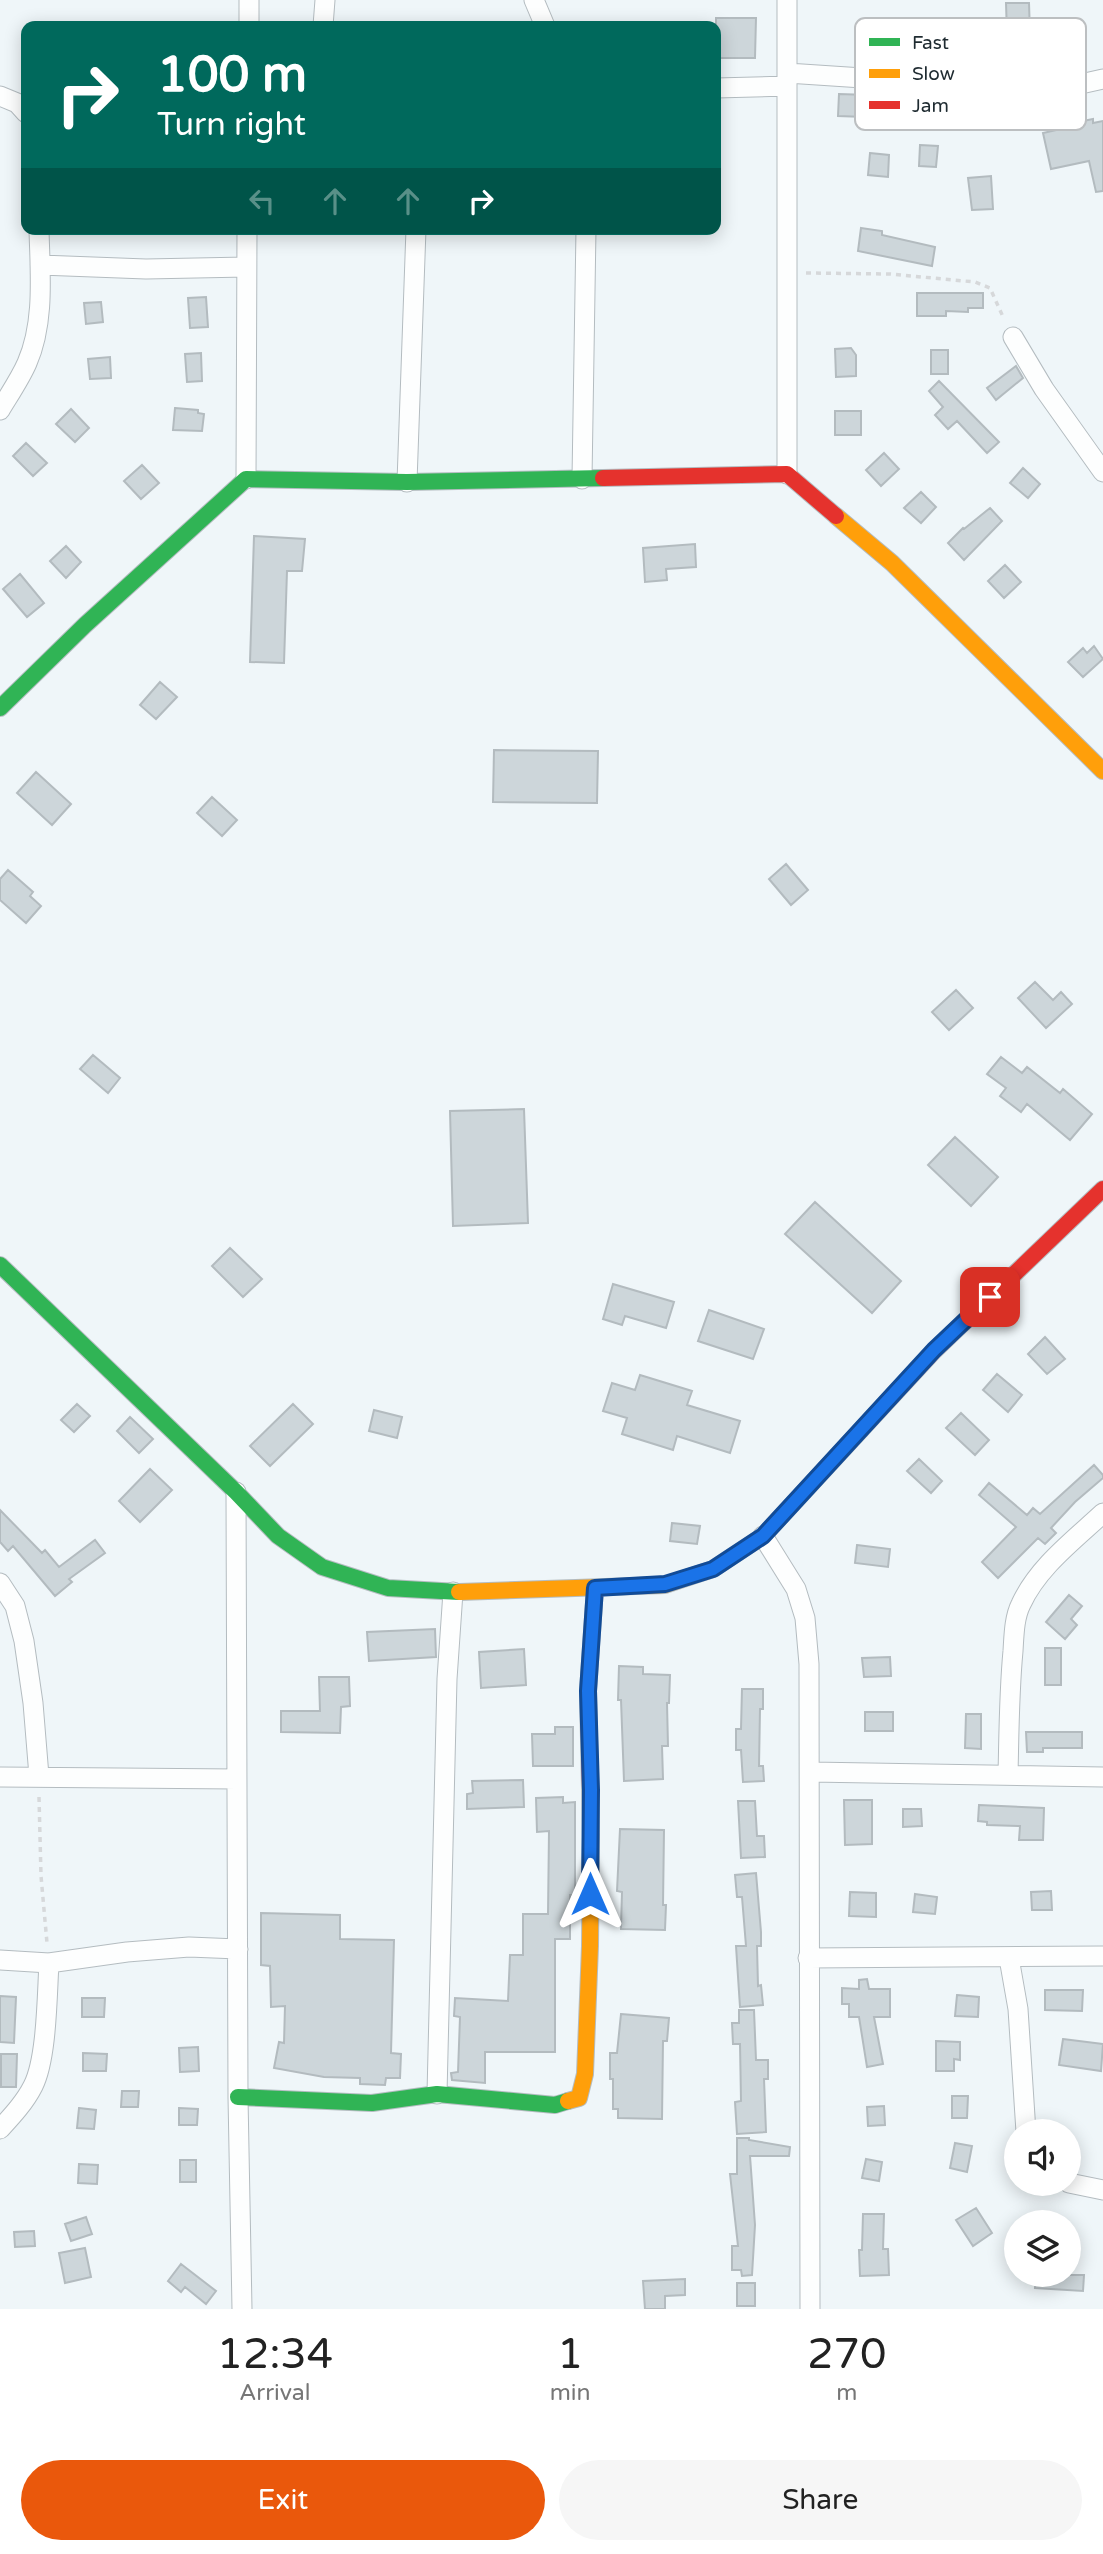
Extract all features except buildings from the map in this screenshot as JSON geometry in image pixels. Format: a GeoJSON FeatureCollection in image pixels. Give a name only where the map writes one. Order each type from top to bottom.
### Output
{"type":"FeatureCollection","features":[{"type":"Feature","properties":{"kind":"street"},"geometry":{"type":"LineString","coordinates":[[249,0],[249,21]]}},
{"type":"Feature","properties":{"kind":"street"},"geometry":{"type":"LineString","coordinates":[[323,21],[325,0]]}},
{"type":"Feature","properties":{"kind":"street"},"geometry":{"type":"LineString","coordinates":[[534,0],[543,21]]}},
{"type":"Feature","properties":{"kind":"street"},"geometry":{"type":"LineString","coordinates":[[787,0],[787,474]]}},
{"type":"Feature","properties":{"kind":"street"},"geometry":{"type":"LineString","coordinates":[[721,87],[787,80],[855,81]]}},
{"type":"Feature","properties":{"kind":"street"},"geometry":{"type":"LineString","coordinates":[[0,96],[21,107]]}},
{"type":"Feature","properties":{"kind":"street"},"geometry":{"type":"LineString","coordinates":[[0,410],[27,363],[35,338],[39,317],[39,235]]}},
{"type":"Feature","properties":{"kind":"street"},"geometry":{"type":"LineString","coordinates":[[246,479],[247,235]]}},
{"type":"Feature","properties":{"kind":"street"},"geometry":{"type":"LineString","coordinates":[[407,482],[416,235]]}},
{"type":"Feature","properties":{"kind":"street"},"geometry":{"type":"LineString","coordinates":[[582,479],[586,235]]}},
{"type":"Feature","properties":{"kind":"street"},"geometry":{"type":"LineString","coordinates":[[40,265],[146,269],[246,267]]}},
{"type":"Feature","properties":{"kind":"street"},"geometry":{"type":"LineString","coordinates":[[1013,337],[1044,389],[1103,472]]}},
{"type":"Feature","properties":{"kind":"street"},"geometry":{"type":"LineString","coordinates":[[0,708],[85,625],[246,479],[407,482],[787,474],[892,563],[1103,772]]}},
{"type":"Feature","properties":{"kind":"street"},"geometry":{"type":"LineString","coordinates":[[0,1265],[236,1492],[278,1536],[321,1567],[388,1588],[453,1592],[665,1584],[713,1569],[763,1536],[934,1350],[1103,1189]]}},
{"type":"Feature","properties":{"kind":"street"},"geometry":{"type":"LineString","coordinates":[[236,1492],[238,2097],[242,2309]]}},
{"type":"Feature","properties":{"kind":"street"},"geometry":{"type":"LineString","coordinates":[[1008,1775],[1010,1685],[1019,1606],[1056,1556],[1103,1513]]}},
{"type":"Feature","properties":{"kind":"street"},"geometry":{"type":"LineString","coordinates":[[763,1536],[796,1589],[805,1618],[809,1664],[810,2309]]}},
{"type":"Feature","properties":{"kind":"street"},"geometry":{"type":"LineString","coordinates":[[0,1583],[15,1606],[23,1641],[33,1703],[39,1776]]}},
{"type":"Feature","properties":{"kind":"street"},"geometry":{"type":"LineString","coordinates":[[238,2097],[372,2102],[438,2094],[555,2105],[579,2098],[585,2074],[590,1946],[591,1790],[588,1691],[595,1588]]}},
{"type":"Feature","properties":{"kind":"street"},"geometry":{"type":"LineString","coordinates":[[438,2094],[447,1679],[453,1592]]}},
{"type":"Feature","properties":{"kind":"street"},"geometry":{"type":"LineString","coordinates":[[811,1772],[1103,1777]]}},
{"type":"Feature","properties":{"kind":"street"},"geometry":{"type":"LineString","coordinates":[[0,1777],[237,1779]]}},
{"type":"Feature","properties":{"kind":"street"},"geometry":{"type":"LineString","coordinates":[[0,1960],[49,1963],[189,1947],[239,1949]]}},
{"type":"Feature","properties":{"kind":"street"},"geometry":{"type":"LineString","coordinates":[[808,1958],[1103,1956]]}},
{"type":"Feature","properties":{"kind":"street"},"geometry":{"type":"LineString","coordinates":[[1009,1958],[1018,2009],[1025,2119]]}},
{"type":"Feature","properties":{"kind":"street"},"geometry":{"type":"LineString","coordinates":[[0,2129],[17,2111],[33,2086],[40,2068],[49,1963]]}},
{"type":"Feature","properties":{"kind":"street"},"geometry":{"type":"LineString","coordinates":[[1081,2185],[1103,2190]]}},
{"type":"Feature","properties":{"kind":"path"},"geometry":{"type":"LineString","coordinates":[[787,272],[890,274],[975,282],[990,288],[1013,337]]}},
{"type":"Feature","properties":{"kind":"path"},"geometry":{"type":"LineString","coordinates":[[39,1776],[41,1876],[49,1963]]}},
{"type":"Feature","properties":{"kind":"traffic: fast"},"geometry":{"type":"LineString","coordinates":[[0,708],[85,625],[246,479],[407,482],[603,478]]}},
{"type":"Feature","properties":{"kind":"traffic: fast"},"geometry":{"type":"LineString","coordinates":[[0,1265],[236,1492],[278,1536],[322,1567],[388,1588],[459,1592]]}},
{"type":"Feature","properties":{"kind":"traffic: fast"},"geometry":{"type":"LineString","coordinates":[[238,2097],[372,2103],[437,2094],[555,2105],[568,2101]]}},
{"type":"Feature","properties":{"kind":"traffic: slow"},"geometry":{"type":"LineString","coordinates":[[836,516],[892,563],[1103,771]]}},
{"type":"Feature","properties":{"kind":"traffic: slow"},"geometry":{"type":"LineString","coordinates":[[459,1592],[665,1585],[713,1569],[763,1536],[861,1430]]}},
{"type":"Feature","properties":{"kind":"traffic: slow"},"geometry":{"type":"LineString","coordinates":[[568,2101],[579,2098],[585,2074],[591,1837]]}},
{"type":"Feature","properties":{"kind":"traffic: jam"},"geometry":{"type":"LineString","coordinates":[[603,478],[787,474],[836,516]]}},
{"type":"Feature","properties":{"kind":"traffic: jam"},"geometry":{"type":"LineString","coordinates":[[861,1430],[934,1351],[1103,1189]]}},
{"type":"Feature","properties":{"kind":"traffic: jam"},"geometry":{"type":"LineString","coordinates":[[591,1837],[588,1691],[595,1588]]}},
{"type":"Feature","properties":{"kind":"route"},"geometry":{"type":"LineString","coordinates":[[590,1894],[588,1691],[595,1588],[665,1584],[713,1569],[763,1536],[934,1350],[990,1297]]}}]}
